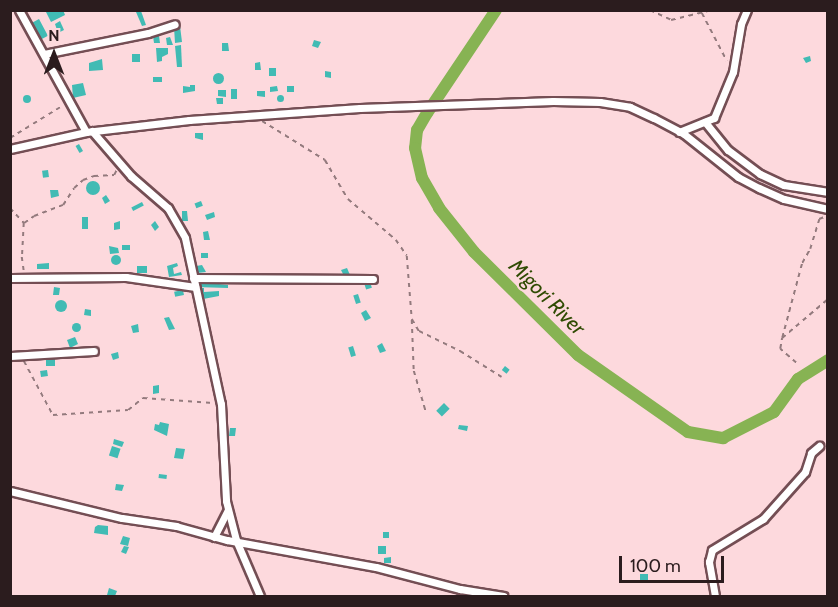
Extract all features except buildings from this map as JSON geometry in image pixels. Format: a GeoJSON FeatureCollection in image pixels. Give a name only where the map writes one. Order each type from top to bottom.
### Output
{"type":"FeatureCollection","features":[{"type":"Feature","properties":{"kind":"street"},"geometry":{"type":"LineString","coordinates":[[19,10],[68,102],[89,132],[172,213],[185,238],[221,404],[228,510],[236,540],[260,597]]}},
{"type":"Feature","properties":{"kind":"street"},"geometry":{"type":"LineString","coordinates":[[680,132],[714,118],[733,72],[741,24],[747,10]]}},
{"type":"Feature","properties":{"kind":"street"},"geometry":{"type":"LineString","coordinates":[[44,54],[148,33],[175,24]]}},
{"type":"Feature","properties":{"kind":"street"},"geometry":{"type":"LineString","coordinates":[[10,149],[89,132],[253,116],[402,106],[600,102],[630,107],[680,132],[738,177],[759,188],[784,199],[828,209]]}},
{"type":"Feature","properties":{"kind":"street"},"geometry":{"type":"LineString","coordinates":[[705,122],[728,150],[760,174],[784,185],[828,192]]}},
{"type":"Feature","properties":{"kind":"street"},"geometry":{"type":"LineString","coordinates":[[10,278],[126,277],[195,287]]}},
{"type":"Feature","properties":{"kind":"street"},"geometry":{"type":"LineString","coordinates":[[193,278],[373,279]]}},
{"type":"Feature","properties":{"kind":"street"},"geometry":{"type":"LineString","coordinates":[[10,356],[94,351]]}},
{"type":"Feature","properties":{"kind":"street"},"geometry":{"type":"LineString","coordinates":[[715,597],[709,562],[712,550],[763,519],[805,472],[811,453],[819,446]]}},
{"type":"Feature","properties":{"kind":"street"},"geometry":{"type":"LineString","coordinates":[[10,491],[129,519],[176,526],[214,537],[376,567],[460,589],[503,597]]}},
{"type":"Feature","properties":{"kind":"street"},"geometry":{"type":"LineString","coordinates":[[214,537],[228,510]]}},
{"type":"Feature","properties":{"kind":"path"},"geometry":{"type":"LineString","coordinates":[[650,10],[670,20],[712,10]]}},
{"type":"Feature","properties":{"kind":"path"},"geometry":{"type":"LineString","coordinates":[[702,13],[733,72]]}},
{"type":"Feature","properties":{"kind":"path"},"geometry":{"type":"LineString","coordinates":[[10,138],[68,102]]}},
{"type":"Feature","properties":{"kind":"path"},"geometry":{"type":"LineString","coordinates":[[253,116],[325,160],[348,199],[396,240],[406,256],[414,371],[426,412]]}},
{"type":"Feature","properties":{"kind":"path"},"geometry":{"type":"LineString","coordinates":[[24,223],[33,216],[63,205],[74,188],[83,180],[94,176],[114,175],[120,163]]}},
{"type":"Feature","properties":{"kind":"path"},"geometry":{"type":"LineString","coordinates":[[10,207],[24,223],[22,257],[25,278]]}},
{"type":"Feature","properties":{"kind":"path"},"geometry":{"type":"LineString","coordinates":[[796,363],[780,349],[782,338],[802,263],[810,249],[819,219],[828,216]]}},
{"type":"Feature","properties":{"kind":"path"},"geometry":{"type":"LineString","coordinates":[[782,338],[828,299]]}},
{"type":"Feature","properties":{"kind":"path"},"geometry":{"type":"LineString","coordinates":[[412,319],[419,331],[460,351],[502,377]]}},
{"type":"Feature","properties":{"kind":"path"},"geometry":{"type":"LineString","coordinates":[[21,355],[52,415],[128,410],[143,398],[221,404]]}},
{"type":"Feature","properties":{"kind":"waterway","name":"Migori River"},"geometry":{"type":"LineString","coordinates":[[496,10],[417,130],[415,148],[422,178],[439,208],[474,252],[578,355],[688,432],[723,438],[774,412],[798,379],[828,360]]}}]}
